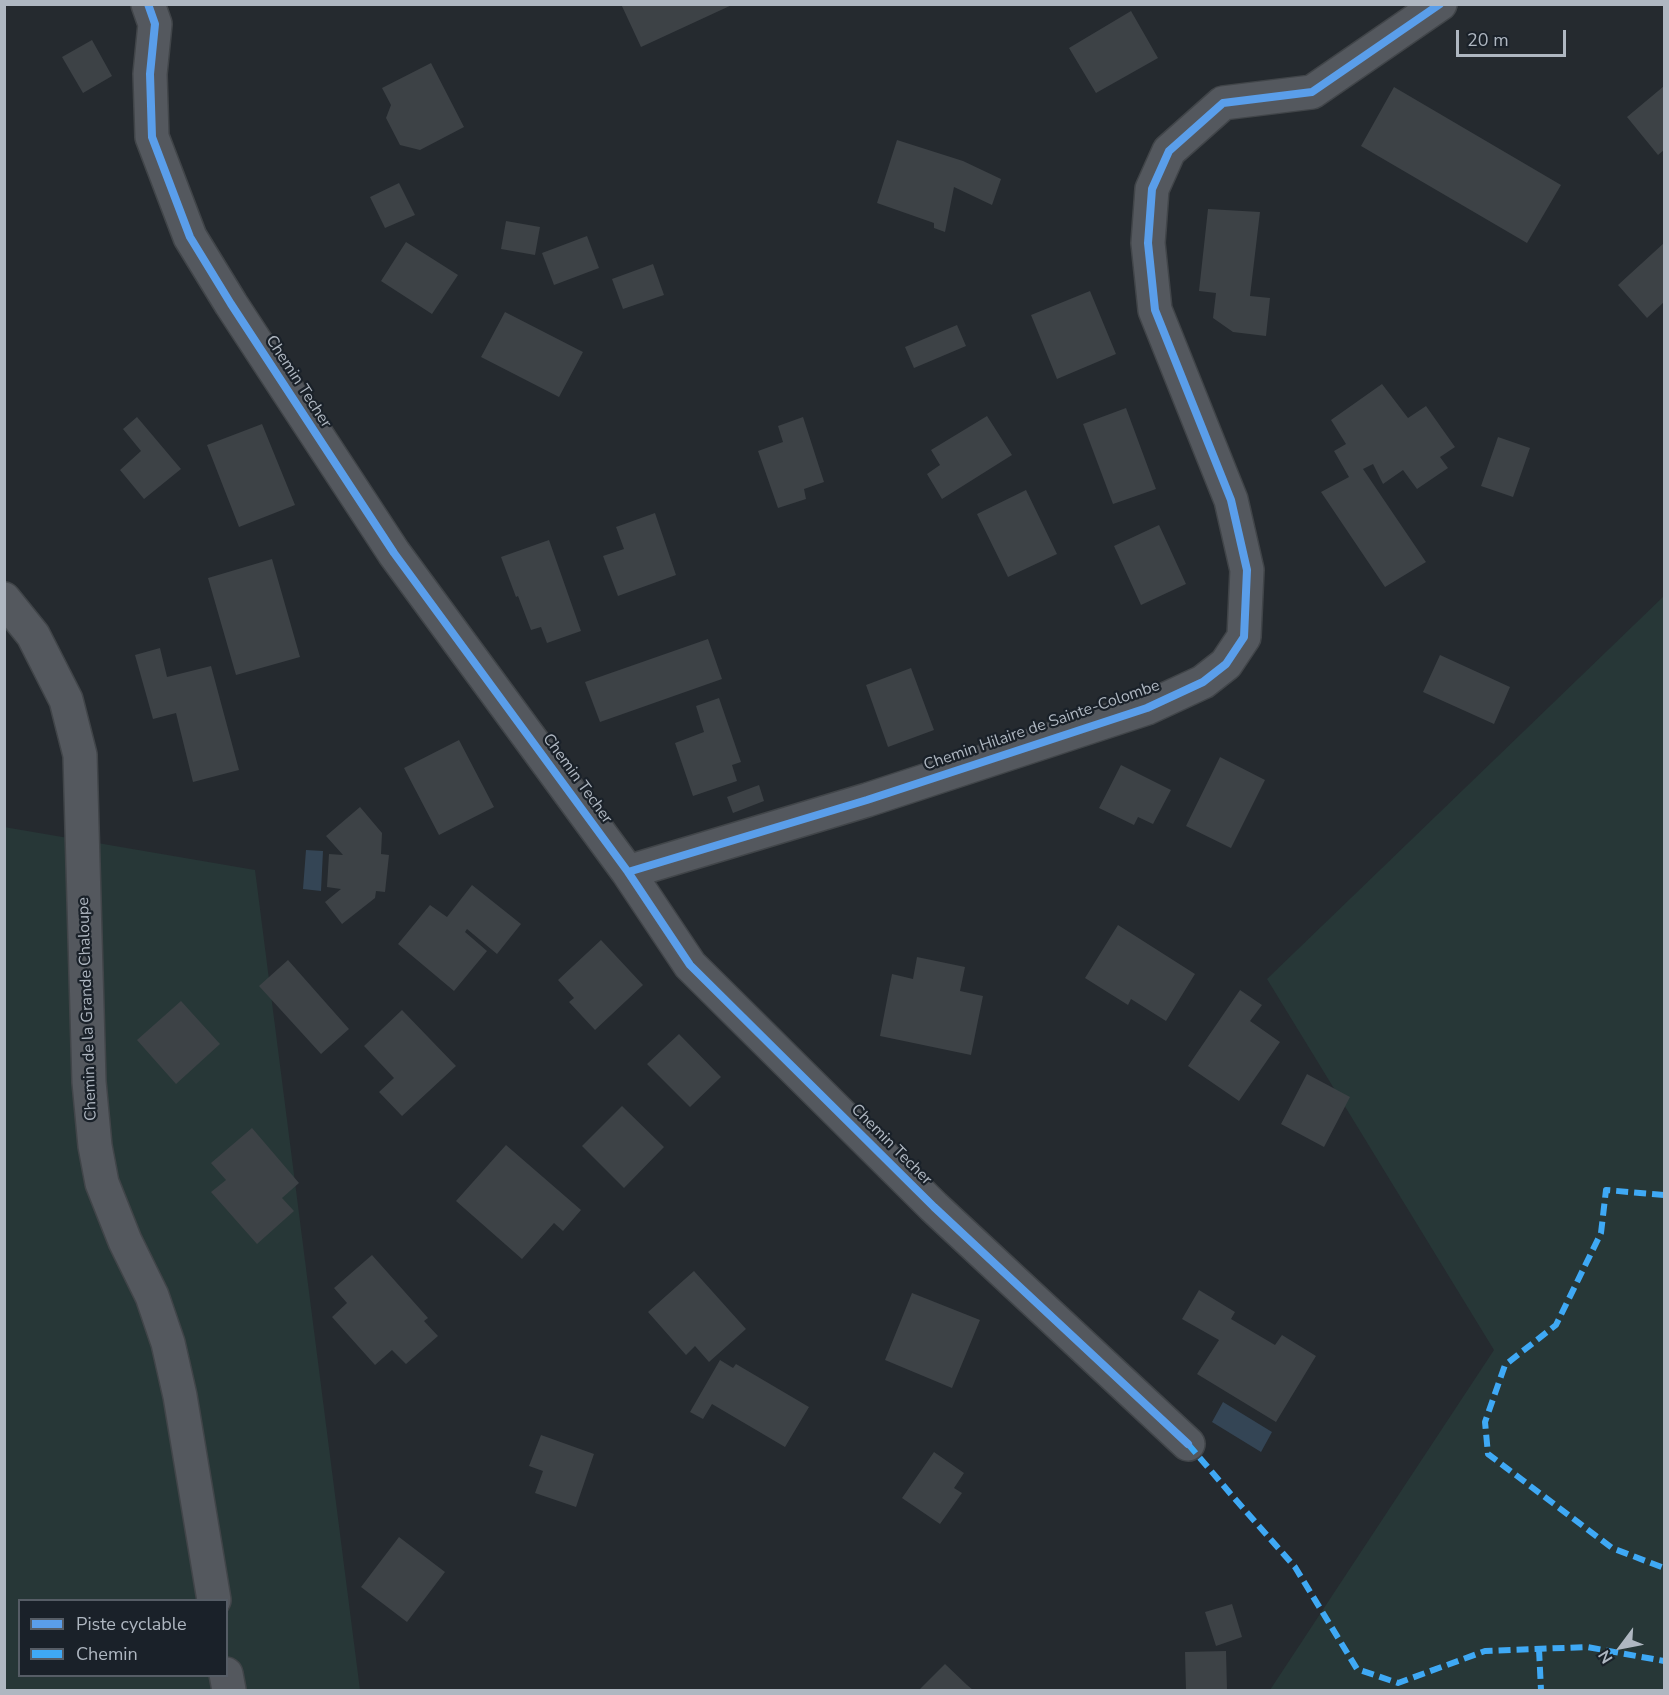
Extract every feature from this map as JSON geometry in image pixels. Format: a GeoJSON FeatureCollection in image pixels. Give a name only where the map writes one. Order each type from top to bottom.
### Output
{"type":"FeatureCollection","features":[{"type":"Feature","properties":{"kind":"street","name":"Chemin Techer"},"geometry":{"type":"LineString","coordinates":[[148,4],[155,24],[150,74],[152,137],[190,237],[231,304],[394,553],[628,872],[690,965],[934,1207],[1188,1443]]}},
{"type":"Feature","properties":{"kind":"street","name":"Chemin Hilaire de Sainte-Colombe"},"geometry":{"type":"LineString","coordinates":[[628,872],[867,800],[1147,708],[1203,682],[1226,664],[1244,637],[1247,570],[1232,500],[1155,310],[1148,243],[1152,189],[1169,151],[1223,103],[1312,92],[1440,4]]}},
{"type":"Feature","properties":{"kind":"street","name":"Chemin de la Grande Chaloupe"},"geometry":{"type":"LineString","coordinates":[[4,599],[33,635],[66,700],[80,755],[89,1082],[95,1146],[102,1184],[125,1241],[152,1296],[168,1343],[180,1396],[214,1599]]}},
{"type":"Feature","properties":{"kind":"shaded area"},"geometry":{"type":"Polygon","coordinates":[[[1664,596],[1664,1690],[1270,1690],[1494,1350],[1267,979],[1664,596]]]}},
{"type":"Feature","properties":{"kind":"shaded area"},"geometry":{"type":"Polygon","coordinates":[[[4,827],[255,870],[360,1690],[5,1690],[4,827]]]}},
{"type":"Feature","properties":{"kind":"water"},"geometry":{"type":"Polygon","coordinates":[[[306,850],[323,851],[321,891],[303,889],[306,850]]]}},
{"type":"Feature","properties":{"kind":"water"},"geometry":{"type":"Polygon","coordinates":[[[1223,1402],[1272,1432],[1261,1452],[1212,1422],[1223,1402]]]}},
{"type":"Feature","properties":{"kind":"building"},"geometry":{"type":"Polygon","coordinates":[[[621,4],[734,4],[641,47],[621,4]]]}},
{"type":"Feature","properties":{"kind":"building"},"geometry":{"type":"Polygon","coordinates":[[[1131,11],[1158,58],[1096,93],[1069,48],[1131,11]]]}},
{"type":"Feature","properties":{"kind":"building"},"geometry":{"type":"Polygon","coordinates":[[[92,40],[112,76],[83,93],[62,57],[92,40]]]}},
{"type":"Feature","properties":{"kind":"building"},"geometry":{"type":"Polygon","coordinates":[[[431,63],[464,127],[420,150],[400,145],[386,118],[391,105],[382,88],[431,63]]]}},
{"type":"Feature","properties":{"kind":"building"},"geometry":{"type":"Polygon","coordinates":[[[1664,86],[1664,150],[1658,155],[1627,117],[1664,86]]]}},
{"type":"Feature","properties":{"kind":"building"},"geometry":{"type":"Polygon","coordinates":[[[1394,87],[1561,185],[1527,243],[1361,146],[1394,87]]]}},
{"type":"Feature","properties":{"kind":"building"},"geometry":{"type":"Polygon","coordinates":[[[897,140],[963,161],[1001,179],[992,205],[954,187],[945,232],[934,228],[934,223],[877,203],[897,140]]]}},
{"type":"Feature","properties":{"kind":"building"},"geometry":{"type":"Polygon","coordinates":[[[399,183],[415,215],[385,228],[370,197],[399,183]]]}},
{"type":"Feature","properties":{"kind":"building"},"geometry":{"type":"Polygon","coordinates":[[[1208,209],[1260,212],[1250,296],[1270,298],[1266,336],[1233,332],[1213,318],[1216,293],[1199,291],[1208,209]]]}},
{"type":"Feature","properties":{"kind":"building"},"geometry":{"type":"Polygon","coordinates":[[[506,221],[540,227],[535,255],[501,249],[506,221]]]}},
{"type":"Feature","properties":{"kind":"building"},"geometry":{"type":"Polygon","coordinates":[[[587,236],[599,268],[554,285],[542,253],[587,236]]]}},
{"type":"Feature","properties":{"kind":"building"},"geometry":{"type":"Polygon","coordinates":[[[406,242],[458,275],[432,314],[381,281],[406,242]]]}},
{"type":"Feature","properties":{"kind":"building"},"geometry":{"type":"Polygon","coordinates":[[[1664,243],[1664,302],[1647,318],[1618,285],[1664,243]]]}},
{"type":"Feature","properties":{"kind":"building"},"geometry":{"type":"Polygon","coordinates":[[[653,264],[664,295],[623,309],[612,279],[653,264]]]}},
{"type":"Feature","properties":{"kind":"building"},"geometry":{"type":"Polygon","coordinates":[[[1090,291],[1116,354],[1057,379],[1031,315],[1090,291]]]}},
{"type":"Feature","properties":{"kind":"building"},"geometry":{"type":"Polygon","coordinates":[[[505,312],[583,352],[559,397],[481,357],[505,312]]]}},
{"type":"Feature","properties":{"kind":"building"},"geometry":{"type":"Polygon","coordinates":[[[957,325],[966,346],[914,368],[905,347],[957,325]]]}},
{"type":"Feature","properties":{"kind":"building"},"geometry":{"type":"Polygon","coordinates":[[[1382,384],[1408,418],[1426,406],[1455,447],[1440,457],[1448,468],[1417,489],[1403,470],[1383,484],[1373,464],[1363,469],[1426,562],[1385,587],[1321,492],[1349,477],[1334,451],[1346,444],[1331,420],[1382,384]]]}},
{"type":"Feature","properties":{"kind":"building"},"geometry":{"type":"Polygon","coordinates":[[[1126,408],[1156,489],[1113,504],[1083,424],[1126,408]]]}},
{"type":"Feature","properties":{"kind":"building"},"geometry":{"type":"Polygon","coordinates":[[[987,416],[1012,455],[942,499],[927,474],[940,465],[931,450],[987,416]]]}},
{"type":"Feature","properties":{"kind":"building"},"geometry":{"type":"Polygon","coordinates":[[[137,417],[181,469],[144,499],[120,470],[141,451],[123,429],[137,417]]]}},
{"type":"Feature","properties":{"kind":"building"},"geometry":{"type":"Polygon","coordinates":[[[803,417],[824,482],[804,489],[806,499],[778,508],[758,451],[783,442],[778,426],[803,417]]]}},
{"type":"Feature","properties":{"kind":"building"},"geometry":{"type":"Polygon","coordinates":[[[262,424],[295,505],[239,527],[207,445],[262,424]]]}},
{"type":"Feature","properties":{"kind":"building"},"geometry":{"type":"Polygon","coordinates":[[[1498,437],[1530,448],[1513,497],[1481,486],[1498,437]]]}},
{"type":"Feature","properties":{"kind":"building"},"geometry":{"type":"Polygon","coordinates":[[[1026,490],[1057,554],[1008,577],[977,514],[1026,490]]]}},
{"type":"Feature","properties":{"kind":"building"},"geometry":{"type":"Polygon","coordinates":[[[655,513],[676,575],[618,596],[603,556],[624,549],[616,527],[655,513]]]}},
{"type":"Feature","properties":{"kind":"building"},"geometry":{"type":"Polygon","coordinates":[[[1159,525],[1186,584],[1141,605],[1114,546],[1159,525]]]}},
{"type":"Feature","properties":{"kind":"building"},"geometry":{"type":"Polygon","coordinates":[[[549,540],[581,631],[547,643],[541,627],[531,630],[501,557],[549,540]]]}},
{"type":"Feature","properties":{"kind":"building"},"geometry":{"type":"Polygon","coordinates":[[[272,559],[300,657],[236,675],[208,578],[272,559]]]}},
{"type":"Feature","properties":{"kind":"building"},"geometry":{"type":"Polygon","coordinates":[[[708,639],[722,679],[600,722],[585,682],[708,639]]]}},
{"type":"Feature","properties":{"kind":"building"},"geometry":{"type":"Polygon","coordinates":[[[160,648],[167,677],[211,666],[239,770],[193,782],[176,713],[153,719],[135,655],[160,648]]]}},
{"type":"Feature","properties":{"kind":"building"},"geometry":{"type":"Polygon","coordinates":[[[1440,655],[1510,687],[1494,724],[1423,692],[1440,655]]]}},
{"type":"Feature","properties":{"kind":"building"},"geometry":{"type":"Polygon","coordinates":[[[911,668],[934,730],[888,747],[866,685],[911,668]]]}},
{"type":"Feature","properties":{"kind":"building"},"geometry":{"type":"Polygon","coordinates":[[[719,698],[741,762],[732,765],[737,781],[693,796],[675,743],[704,732],[696,706],[719,698]]]}},
{"type":"Feature","properties":{"kind":"building"},"geometry":{"type":"Polygon","coordinates":[[[459,740],[494,807],[439,835],[404,768],[459,740]]]}},
{"type":"Feature","properties":{"kind":"building"},"geometry":{"type":"Polygon","coordinates":[[[1220,757],[1265,780],[1231,848],[1186,826],[1220,757]]]}},
{"type":"Feature","properties":{"kind":"building"},"geometry":{"type":"Polygon","coordinates":[[[1121,765],[1171,790],[1153,824],[1138,817],[1134,825],[1099,808],[1121,765]]]}},
{"type":"Feature","properties":{"kind":"building"},"geometry":{"type":"Polygon","coordinates":[[[759,785],[764,801],[733,813],[727,797],[759,785]]]}},
{"type":"Feature","properties":{"kind":"building"},"geometry":{"type":"Polygon","coordinates":[[[360,807],[382,833],[381,854],[389,855],[385,892],[376,891],[375,898],[342,924],[325,902],[341,889],[327,887],[329,854],[343,855],[326,836],[360,807]]]}},
{"type":"Feature","properties":{"kind":"building"},"geometry":{"type":"Polygon","coordinates":[[[472,885],[521,924],[497,954],[467,929],[465,932],[487,951],[454,991],[398,944],[430,905],[447,917],[472,885]]]}},
{"type":"Feature","properties":{"kind":"building"},"geometry":{"type":"Polygon","coordinates":[[[1118,925],[1195,974],[1166,1021],[1131,999],[1128,1005],[1085,978],[1118,925]]]}},
{"type":"Feature","properties":{"kind":"building"},"geometry":{"type":"Polygon","coordinates":[[[601,940],[643,985],[595,1030],[569,1002],[574,998],[558,980],[601,940]]]}},
{"type":"Feature","properties":{"kind":"building"},"geometry":{"type":"Polygon","coordinates":[[[917,957],[965,967],[960,991],[983,996],[971,1055],[880,1036],[892,974],[913,979],[917,957]]]}},
{"type":"Feature","properties":{"kind":"building"},"geometry":{"type":"Polygon","coordinates":[[[288,960],[349,1029],[321,1054],[259,986],[288,960]]]}},
{"type":"Feature","properties":{"kind":"building"},"geometry":{"type":"Polygon","coordinates":[[[1240,990],[1262,1005],[1250,1021],[1280,1042],[1239,1101],[1188,1066],[1240,990]]]}},
{"type":"Feature","properties":{"kind":"building"},"geometry":{"type":"Polygon","coordinates":[[[181,1001],[220,1044],[176,1084],[137,1040],[181,1001]]]}},
{"type":"Feature","properties":{"kind":"building"},"geometry":{"type":"Polygon","coordinates":[[[402,1010],[456,1066],[402,1116],[379,1092],[394,1078],[364,1046],[402,1010]]]}},
{"type":"Feature","properties":{"kind":"building"},"geometry":{"type":"Polygon","coordinates":[[[679,1034],[721,1077],[690,1107],[647,1064],[679,1034]]]}},
{"type":"Feature","properties":{"kind":"building"},"geometry":{"type":"Polygon","coordinates":[[[1307,1074],[1350,1097],[1324,1147],[1281,1124],[1307,1074]]]}},
{"type":"Feature","properties":{"kind":"building"},"geometry":{"type":"Polygon","coordinates":[[[622,1106],[664,1147],[624,1188],[582,1146],[622,1106]]]}},
{"type":"Feature","properties":{"kind":"building"},"geometry":{"type":"Polygon","coordinates":[[[252,1128],[299,1183],[282,1198],[294,1211],[257,1244],[211,1192],[226,1180],[211,1163],[252,1128]]]}},
{"type":"Feature","properties":{"kind":"building"},"geometry":{"type":"Polygon","coordinates":[[[506,1145],[581,1210],[563,1231],[554,1223],[522,1259],[456,1201],[506,1145]]]}},
{"type":"Feature","properties":{"kind":"building"},"geometry":{"type":"Polygon","coordinates":[[[372,1255],[428,1318],[424,1321],[438,1336],[406,1364],[392,1350],[375,1365],[332,1317],[347,1303],[334,1288],[372,1255]]]}},
{"type":"Feature","properties":{"kind":"building"},"geometry":{"type":"Polygon","coordinates":[[[694,1271],[746,1329],[709,1362],[695,1346],[686,1355],[648,1312],[694,1271]]]}},
{"type":"Feature","properties":{"kind":"building"},"geometry":{"type":"Polygon","coordinates":[[[1199,1290],[1235,1312],[1231,1319],[1275,1345],[1282,1335],[1316,1356],[1276,1422],[1197,1374],[1219,1340],[1182,1319],[1199,1290]]]}},
{"type":"Feature","properties":{"kind":"building"},"geometry":{"type":"Polygon","coordinates":[[[912,1293],[980,1320],[952,1388],[885,1360],[912,1293]]]}},
{"type":"Feature","properties":{"kind":"building"},"geometry":{"type":"Polygon","coordinates":[[[720,1360],[733,1368],[736,1364],[809,1407],[785,1447],[712,1404],[703,1419],[690,1412],[720,1360]]]}},
{"type":"Feature","properties":{"kind":"building"},"geometry":{"type":"Polygon","coordinates":[[[541,1435],[594,1454],[576,1507],[535,1493],[543,1471],[529,1466],[541,1435]]]}},
{"type":"Feature","properties":{"kind":"building"},"geometry":{"type":"Polygon","coordinates":[[[934,1452],[964,1473],[954,1488],[962,1493],[940,1524],[902,1498],[934,1452]]]}},
{"type":"Feature","properties":{"kind":"building"},"geometry":{"type":"Polygon","coordinates":[[[399,1537],[445,1572],[407,1622],[361,1587],[399,1537]]]}},
{"type":"Feature","properties":{"kind":"building"},"geometry":{"type":"Polygon","coordinates":[[[1232,1604],[1242,1637],[1216,1646],[1205,1612],[1232,1604]]]}},
{"type":"Feature","properties":{"kind":"building"},"geometry":{"type":"Polygon","coordinates":[[[1226,1651],[1227,1690],[1186,1690],[1185,1652],[1226,1651]]]}},
{"type":"Feature","properties":{"kind":"building"},"geometry":{"type":"Polygon","coordinates":[[[945,1664],[967,1685],[973,1690],[919,1690],[945,1664]]]}},
{"type":"Feature","properties":{"kind":"marked path"},"geometry":{"type":"LineString","coordinates":[[1664,1195],[1606,1190],[1601,1233],[1556,1325],[1505,1365],[1485,1422],[1488,1454],[1612,1548],[1664,1568]]}},
{"type":"Feature","properties":{"kind":"marked path"},"geometry":{"type":"LineString","coordinates":[[1188,1444],[1295,1567],[1357,1669],[1398,1683],[1485,1651],[1587,1647],[1664,1661]]}},
{"type":"Feature","properties":{"kind":"marked path"},"geometry":{"type":"LineString","coordinates":[[1539,1649],[1541,1690]]}},
{"type":"Feature","properties":{"kind":"cycle path"},"geometry":{"type":"LineString","coordinates":[[148,4],[155,24],[150,74],[152,137],[190,237],[231,304],[394,553],[628,872],[690,965],[934,1207],[1188,1444]]}},
{"type":"Feature","properties":{"kind":"cycle path"},"geometry":{"type":"LineString","coordinates":[[628,872],[867,800],[1147,708],[1203,682],[1226,664],[1244,637],[1247,570],[1231,500],[1155,310],[1148,243],[1152,189],[1169,151],[1223,103],[1312,92],[1440,4]]}}]}
